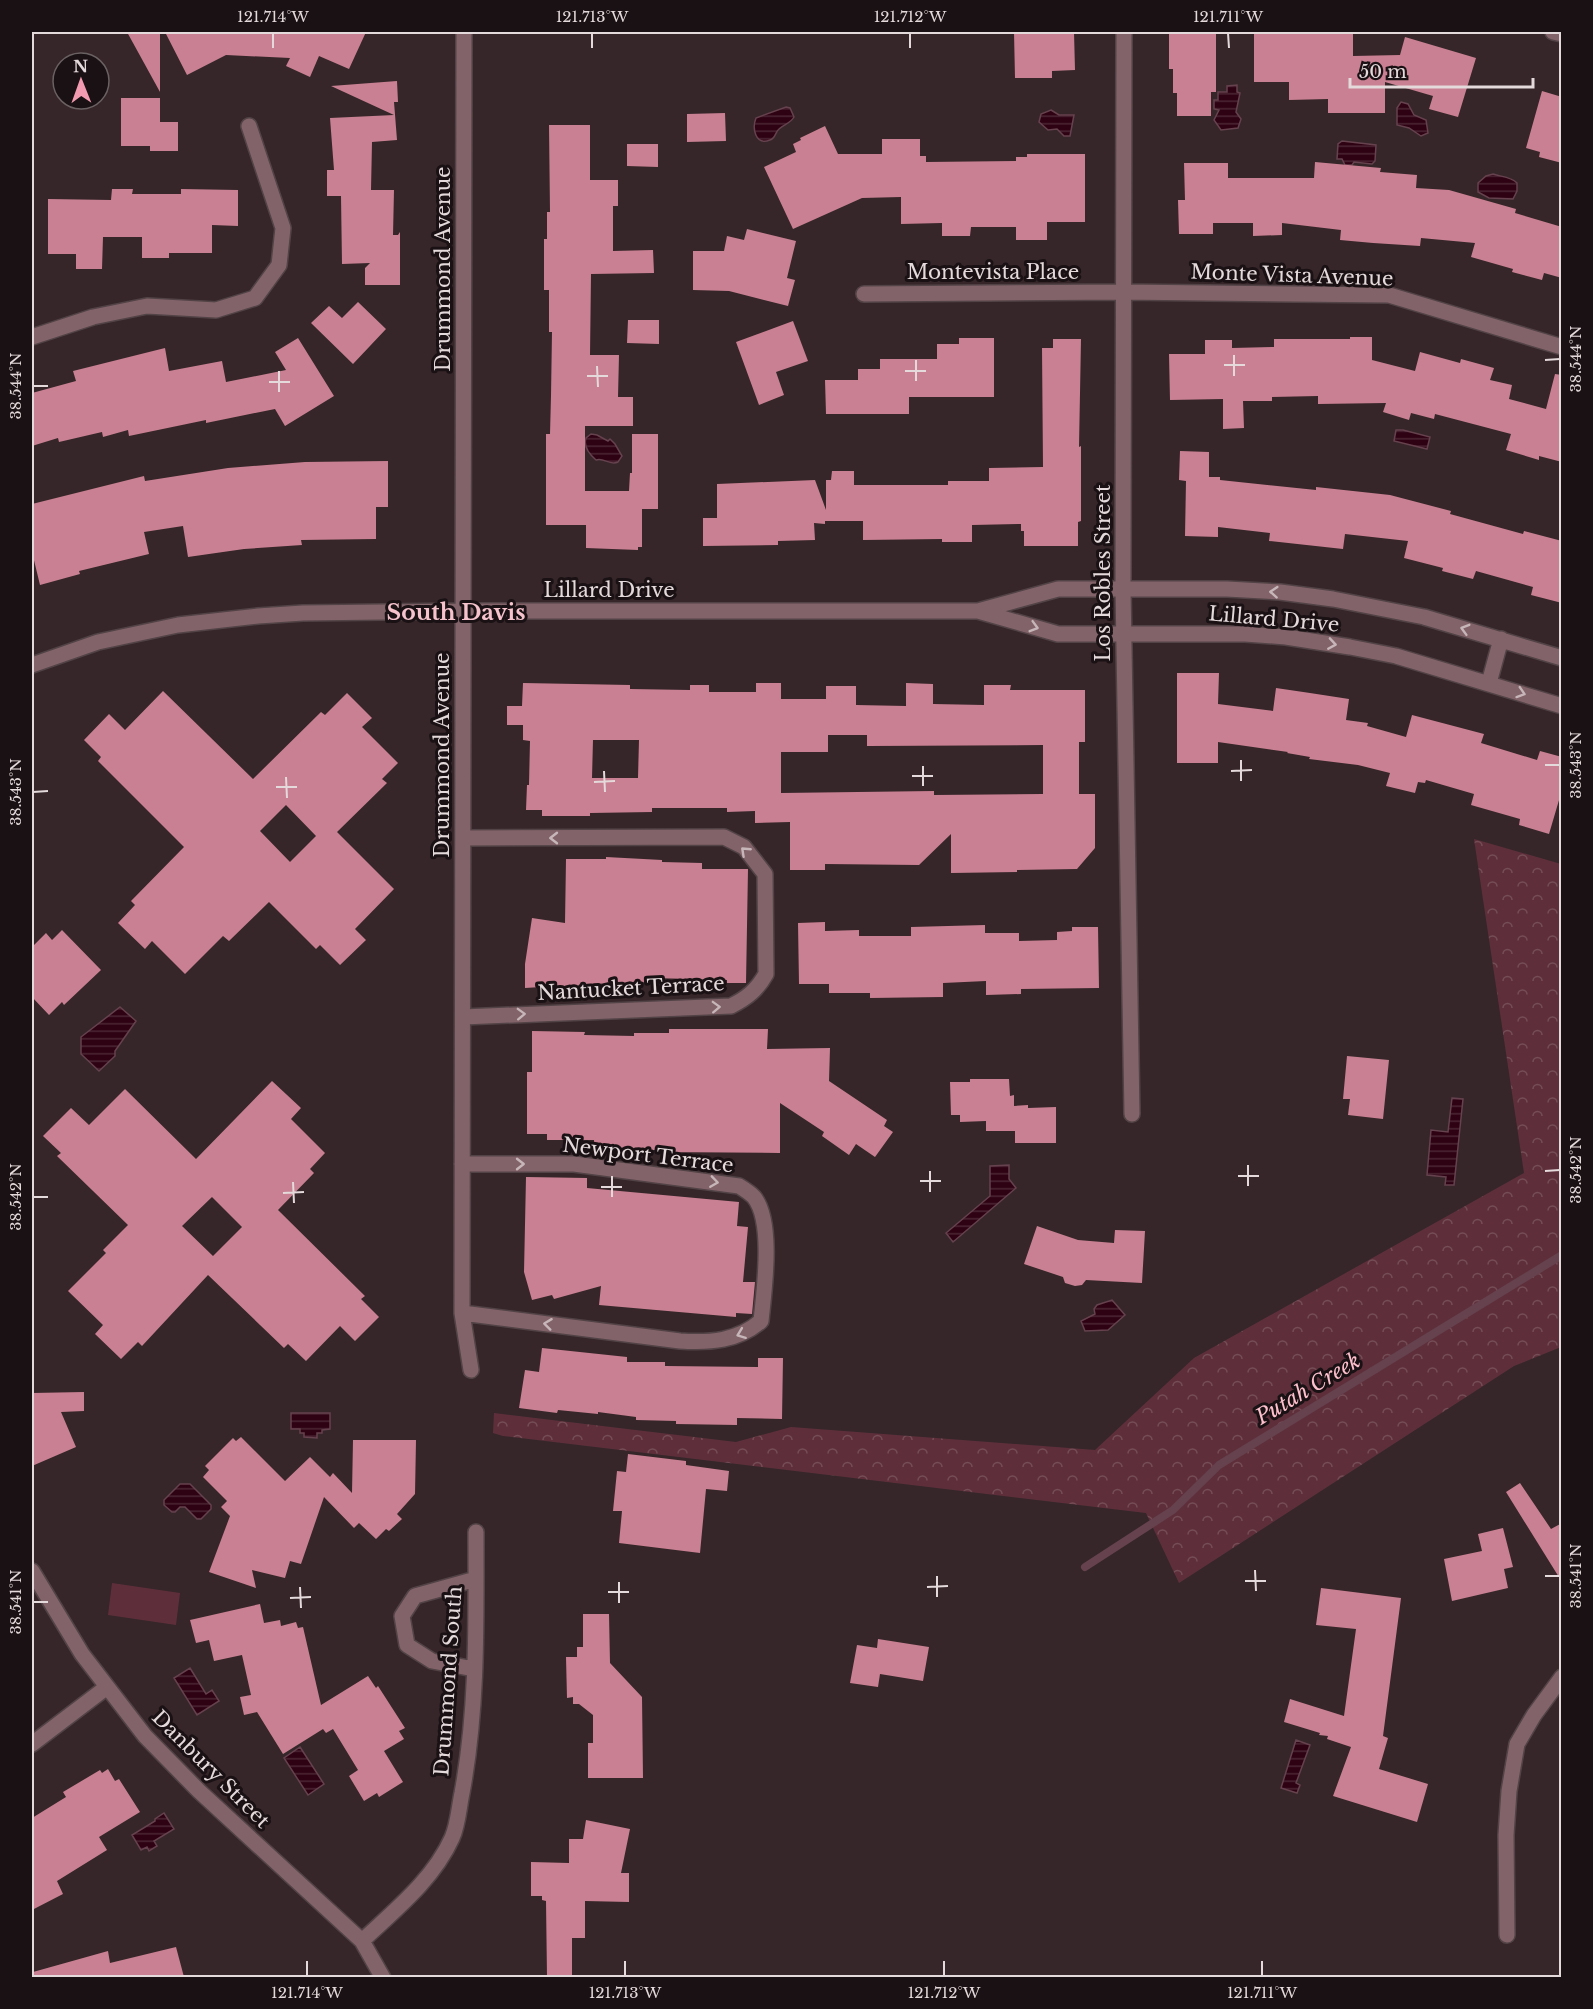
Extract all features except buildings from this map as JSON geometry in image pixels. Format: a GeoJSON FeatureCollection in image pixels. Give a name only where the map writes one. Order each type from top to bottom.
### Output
{"type":"FeatureCollection","features":[{"type":"Feature","properties":{"kind":"street","name":"Drummond Avenue"},"geometry":{"type":"LineString","coordinates":[[464,32],[462,1313],[471,1371]]}},
{"type":"Feature","properties":{"kind":"street","name":"Los Robles Street"},"geometry":{"type":"LineString","coordinates":[[1124,32],[1122,292],[1124,634],[1132,1114]]}},
{"type":"Feature","properties":{"kind":"street"},"geometry":{"type":"LineString","coordinates":[[1553,32],[1562,34]]}},
{"type":"Feature","properties":{"kind":"street"},"geometry":{"type":"LineString","coordinates":[[32,337],[93,317],[147,306],[216,310],[255,297],[279,266],[283,228],[249,126]]}},
{"type":"Feature","properties":{"kind":"street","name":"Montevista Place"},"geometry":{"type":"LineString","coordinates":[[864,294],[1122,292]]}},
{"type":"Feature","properties":{"kind":"street","name":"Monte Vista Avenue"},"geometry":{"type":"LineString","coordinates":[[1122,292],[1389,295],[1562,347]]}},
{"type":"Feature","properties":{"kind":"street","name":"Lillard Drive"},"geometry":{"type":"LineString","coordinates":[[32,665],[98,642],[178,625],[258,616],[463,610],[978,611],[1058,589],[1227,589],[1280,592],[1333,599],[1424,617],[1562,658]]}},
{"type":"Feature","properties":{"kind":"street","name":"Lillard Drive"},"geometry":{"type":"LineString","coordinates":[[978,611],[1058,634],[1245,634],[1350,646],[1396,656],[1562,705]]}},
{"type":"Feature","properties":{"kind":"street"},"geometry":{"type":"LineString","coordinates":[[1489,683],[1501,639]]}},
{"type":"Feature","properties":{"kind":"street","name":"Nantucket Terrace"},"geometry":{"type":"LineString","coordinates":[[463,838],[724,837],[744,847],[765,874],[766,974],[759,987],[746,999],[730,1006],[463,1017]]}},
{"type":"Feature","properties":{"kind":"street","name":"Newport Terrace"},"geometry":{"type":"LineString","coordinates":[[462,1164],[574,1164],[739,1186],[754,1197],[762,1215],[766,1248],[762,1321],[750,1331],[734,1338],[703,1342],[680,1341],[462,1313]]}},
{"type":"Feature","properties":{"kind":"street","name":"Drummond South"},"geometry":{"type":"LineString","coordinates":[[362,1941],[414,1892],[435,1866],[453,1837],[467,1763],[474,1669],[476,1532]]}},
{"type":"Feature","properties":{"kind":"street","name":"Danbury Street"},"geometry":{"type":"LineString","coordinates":[[32,1571],[82,1654],[145,1736],[198,1791],[362,1941],[383,1977]]}},
{"type":"Feature","properties":{"kind":"street"},"geometry":{"type":"LineString","coordinates":[[474,1669],[432,1661],[407,1645],[402,1616],[415,1596],[476,1579]]}},
{"type":"Feature","properties":{"kind":"street"},"geometry":{"type":"LineString","coordinates":[[1507,1935],[1506,1835],[1509,1791],[1517,1744],[1534,1715],[1562,1677]]}},
{"type":"Feature","properties":{"kind":"street"},"geometry":{"type":"LineString","coordinates":[[32,1744],[107,1687]]}},
{"type":"Feature","properties":{"kind":"green space"},"geometry":{"type":"Polygon","coordinates":[[[1474,839],[1561,864],[1561,1347],[1514,1366],[1179,1583],[1146,1513],[493,1433],[494,1413],[736,1442],[791,1427],[1095,1450],[1194,1358],[1524,1173],[1474,839]]]}},
{"type":"Feature","properties":{"kind":"green space"},"geometry":{"type":"Polygon","coordinates":[[[112,1583],[180,1593],[176,1625],[108,1615],[112,1583]]]}},
{"type":"Feature","properties":{"kind":"shaded area"},"geometry":{"type":"Polygon","coordinates":[[[1237,85],[1237,92],[1240,93],[1236,112],[1241,119],[1238,128],[1221,130],[1214,120],[1219,110],[1214,109],[1214,100],[1218,100],[1218,92],[1227,92],[1227,86],[1237,85]]]}},
{"type":"Feature","properties":{"kind":"shaded area"},"geometry":{"type":"Polygon","coordinates":[[[1401,102],[1408,104],[1414,115],[1426,120],[1428,133],[1421,136],[1409,128],[1397,125],[1397,108],[1401,102]]]}},
{"type":"Feature","properties":{"kind":"shaded area"},"geometry":{"type":"Polygon","coordinates":[[[786,107],[790,108],[794,117],[789,123],[779,129],[772,139],[765,141],[758,138],[754,127],[756,118],[786,107]]]}},
{"type":"Feature","properties":{"kind":"shaded area"},"geometry":{"type":"Polygon","coordinates":[[[1051,110],[1059,115],[1074,115],[1070,136],[1064,136],[1057,129],[1048,130],[1039,122],[1041,114],[1051,110]]]}},
{"type":"Feature","properties":{"kind":"shaded area"},"geometry":{"type":"Polygon","coordinates":[[[1342,141],[1376,145],[1375,161],[1372,164],[1354,162],[1352,165],[1345,165],[1342,159],[1337,159],[1338,144],[1342,141]]]}},
{"type":"Feature","properties":{"kind":"shaded area"},"geometry":{"type":"Polygon","coordinates":[[[1493,174],[1517,183],[1517,191],[1513,199],[1489,198],[1478,192],[1478,183],[1486,176],[1493,174]]]}},
{"type":"Feature","properties":{"kind":"shaded area"},"geometry":{"type":"Polygon","coordinates":[[[1396,430],[1430,437],[1427,449],[1394,441],[1396,430]]]}},
{"type":"Feature","properties":{"kind":"shaded area"},"geometry":{"type":"Polygon","coordinates":[[[591,434],[608,441],[610,439],[615,444],[622,456],[618,462],[596,460],[591,455],[585,441],[591,434]]]}},
{"type":"Feature","properties":{"kind":"shaded area"},"geometry":{"type":"Polygon","coordinates":[[[120,1007],[136,1021],[115,1051],[115,1056],[99,1071],[81,1054],[81,1037],[120,1007]]]}},
{"type":"Feature","properties":{"kind":"shaded area"},"geometry":{"type":"Polygon","coordinates":[[[1452,1098],[1463,1099],[1454,1185],[1445,1185],[1446,1177],[1427,1175],[1431,1130],[1448,1132],[1452,1098]]]}},
{"type":"Feature","properties":{"kind":"shaded area"},"geometry":{"type":"Polygon","coordinates":[[[1009,1165],[1009,1179],[1016,1188],[953,1242],[946,1233],[990,1196],[990,1166],[1009,1165]]]}},
{"type":"Feature","properties":{"kind":"shaded area"},"geometry":{"type":"Polygon","coordinates":[[[1112,1300],[1125,1315],[1108,1330],[1085,1331],[1081,1321],[1095,1314],[1094,1309],[1097,1305],[1112,1300]]]}},
{"type":"Feature","properties":{"kind":"shaded area"},"geometry":{"type":"Polygon","coordinates":[[[291,1413],[330,1413],[330,1429],[317,1433],[317,1438],[304,1437],[300,1429],[291,1429],[291,1413]]]}},
{"type":"Feature","properties":{"kind":"shaded area"},"geometry":{"type":"Polygon","coordinates":[[[180,1484],[190,1484],[211,1505],[211,1509],[201,1519],[197,1519],[185,1507],[172,1512],[164,1505],[164,1500],[180,1484]]]}},
{"type":"Feature","properties":{"kind":"shaded area"},"geometry":{"type":"Polygon","coordinates":[[[190,1668],[206,1694],[212,1690],[219,1701],[197,1715],[174,1678],[190,1668]]]}},
{"type":"Feature","properties":{"kind":"shaded area"},"geometry":{"type":"Polygon","coordinates":[[[1296,1740],[1310,1745],[1296,1783],[1300,1785],[1297,1793],[1281,1788],[1296,1740]]]}},
{"type":"Feature","properties":{"kind":"shaded area"},"geometry":{"type":"Polygon","coordinates":[[[300,1747],[324,1784],[308,1795],[284,1758],[300,1747]]]}},
{"type":"Feature","properties":{"kind":"shaded area"},"geometry":{"type":"Polygon","coordinates":[[[164,1813],[174,1829],[154,1841],[157,1846],[149,1851],[147,1847],[141,1850],[132,1835],[164,1813]]]}},
{"type":"Feature","properties":{"kind":"waterway","name":"Putah Creek"},"geometry":{"type":"LineString","coordinates":[[1085,1567],[1173,1510],[1219,1465],[1562,1255]]}},
{"type":"Feature","properties":{"kind":"district","name":"South Davis"},"geometry":{"type":"Point","coordinates":[456,612]}}]}
